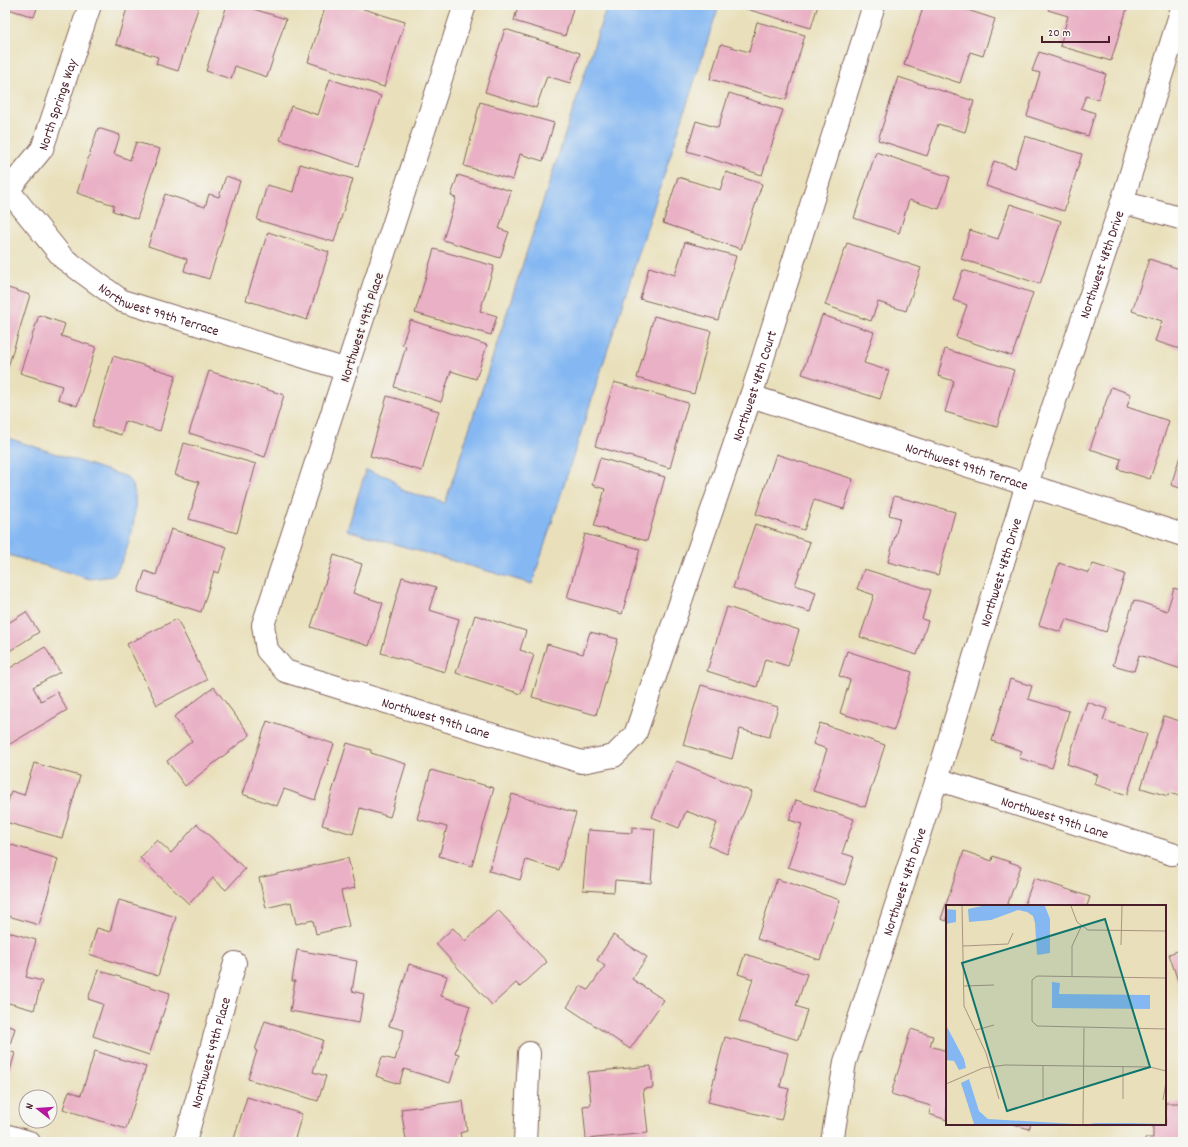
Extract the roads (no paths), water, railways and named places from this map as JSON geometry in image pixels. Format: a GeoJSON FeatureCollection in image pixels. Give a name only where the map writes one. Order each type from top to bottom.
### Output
{"type":"FeatureCollection","features":[{"type":"Feature","properties":{"kind":"street","name":"North Springs Way"},"geometry":{"type":"LineString","coordinates":[[7,191],[42,149],[90,5]]}},
{"type":"Feature","properties":{"kind":"street","name":"Northwest 49th Place"},"geometry":{"type":"LineString","coordinates":[[267,650],[263,625],[465,5]]}},
{"type":"Feature","properties":{"kind":"street","name":"Northwest 48th Court"},"geometry":{"type":"LineString","coordinates":[[614,756],[635,735],[751,396],[874,5]]}},
{"type":"Feature","properties":{"kind":"street","name":"Northwest 48th Drive"},"geometry":{"type":"LineString","coordinates":[[832,1142],[844,1062],[937,779],[1027,484],[1122,202],[1183,5]]}},
{"type":"Feature","properties":{"kind":"street","name":"Northwest 99th Terrace"},"geometry":{"type":"LineString","coordinates":[[7,191],[63,258],[122,301],[347,370]]}},
{"type":"Feature","properties":{"kind":"street"},"geometry":{"type":"LineString","coordinates":[[1122,202],[1183,220]]}},
{"type":"Feature","properties":{"kind":"street","name":"Northwest 99th Terrace"},"geometry":{"type":"LineString","coordinates":[[751,396],[1183,535]]}},
{"type":"Feature","properties":{"kind":"street","name":"Northwest 99th Lane"},"geometry":{"type":"LineString","coordinates":[[267,650],[285,671],[582,762],[614,756]]}},
{"type":"Feature","properties":{"kind":"street","name":"Northwest 99th Lane"},"geometry":{"type":"LineString","coordinates":[[937,779],[1172,854]]}},
{"type":"Feature","properties":{"kind":"street","name":"Northwest 49th Place"},"geometry":{"type":"LineString","coordinates":[[185,1142],[235,963]]}},
{"type":"Feature","properties":{"kind":"street"},"geometry":{"type":"LineString","coordinates":[[525,1142],[529,1053]]}},
{"type":"Feature","properties":{"kind":"street"},"geometry":{"type":"LineString","coordinates":[[5,1135],[29,1142]]}},
{"type":"Feature","properties":{"kind":"water"},"geometry":{"type":"Polygon","coordinates":[[[607,5],[719,5],[532,584],[347,530],[366,470],[391,478],[401,490],[445,503],[607,5]]]}},
{"type":"Feature","properties":{"kind":"water"},"geometry":{"type":"Polygon","coordinates":[[[5,437],[127,477],[133,486],[135,496],[134,520],[128,546],[113,576],[90,579],[5,554],[5,437]]]}}]}
